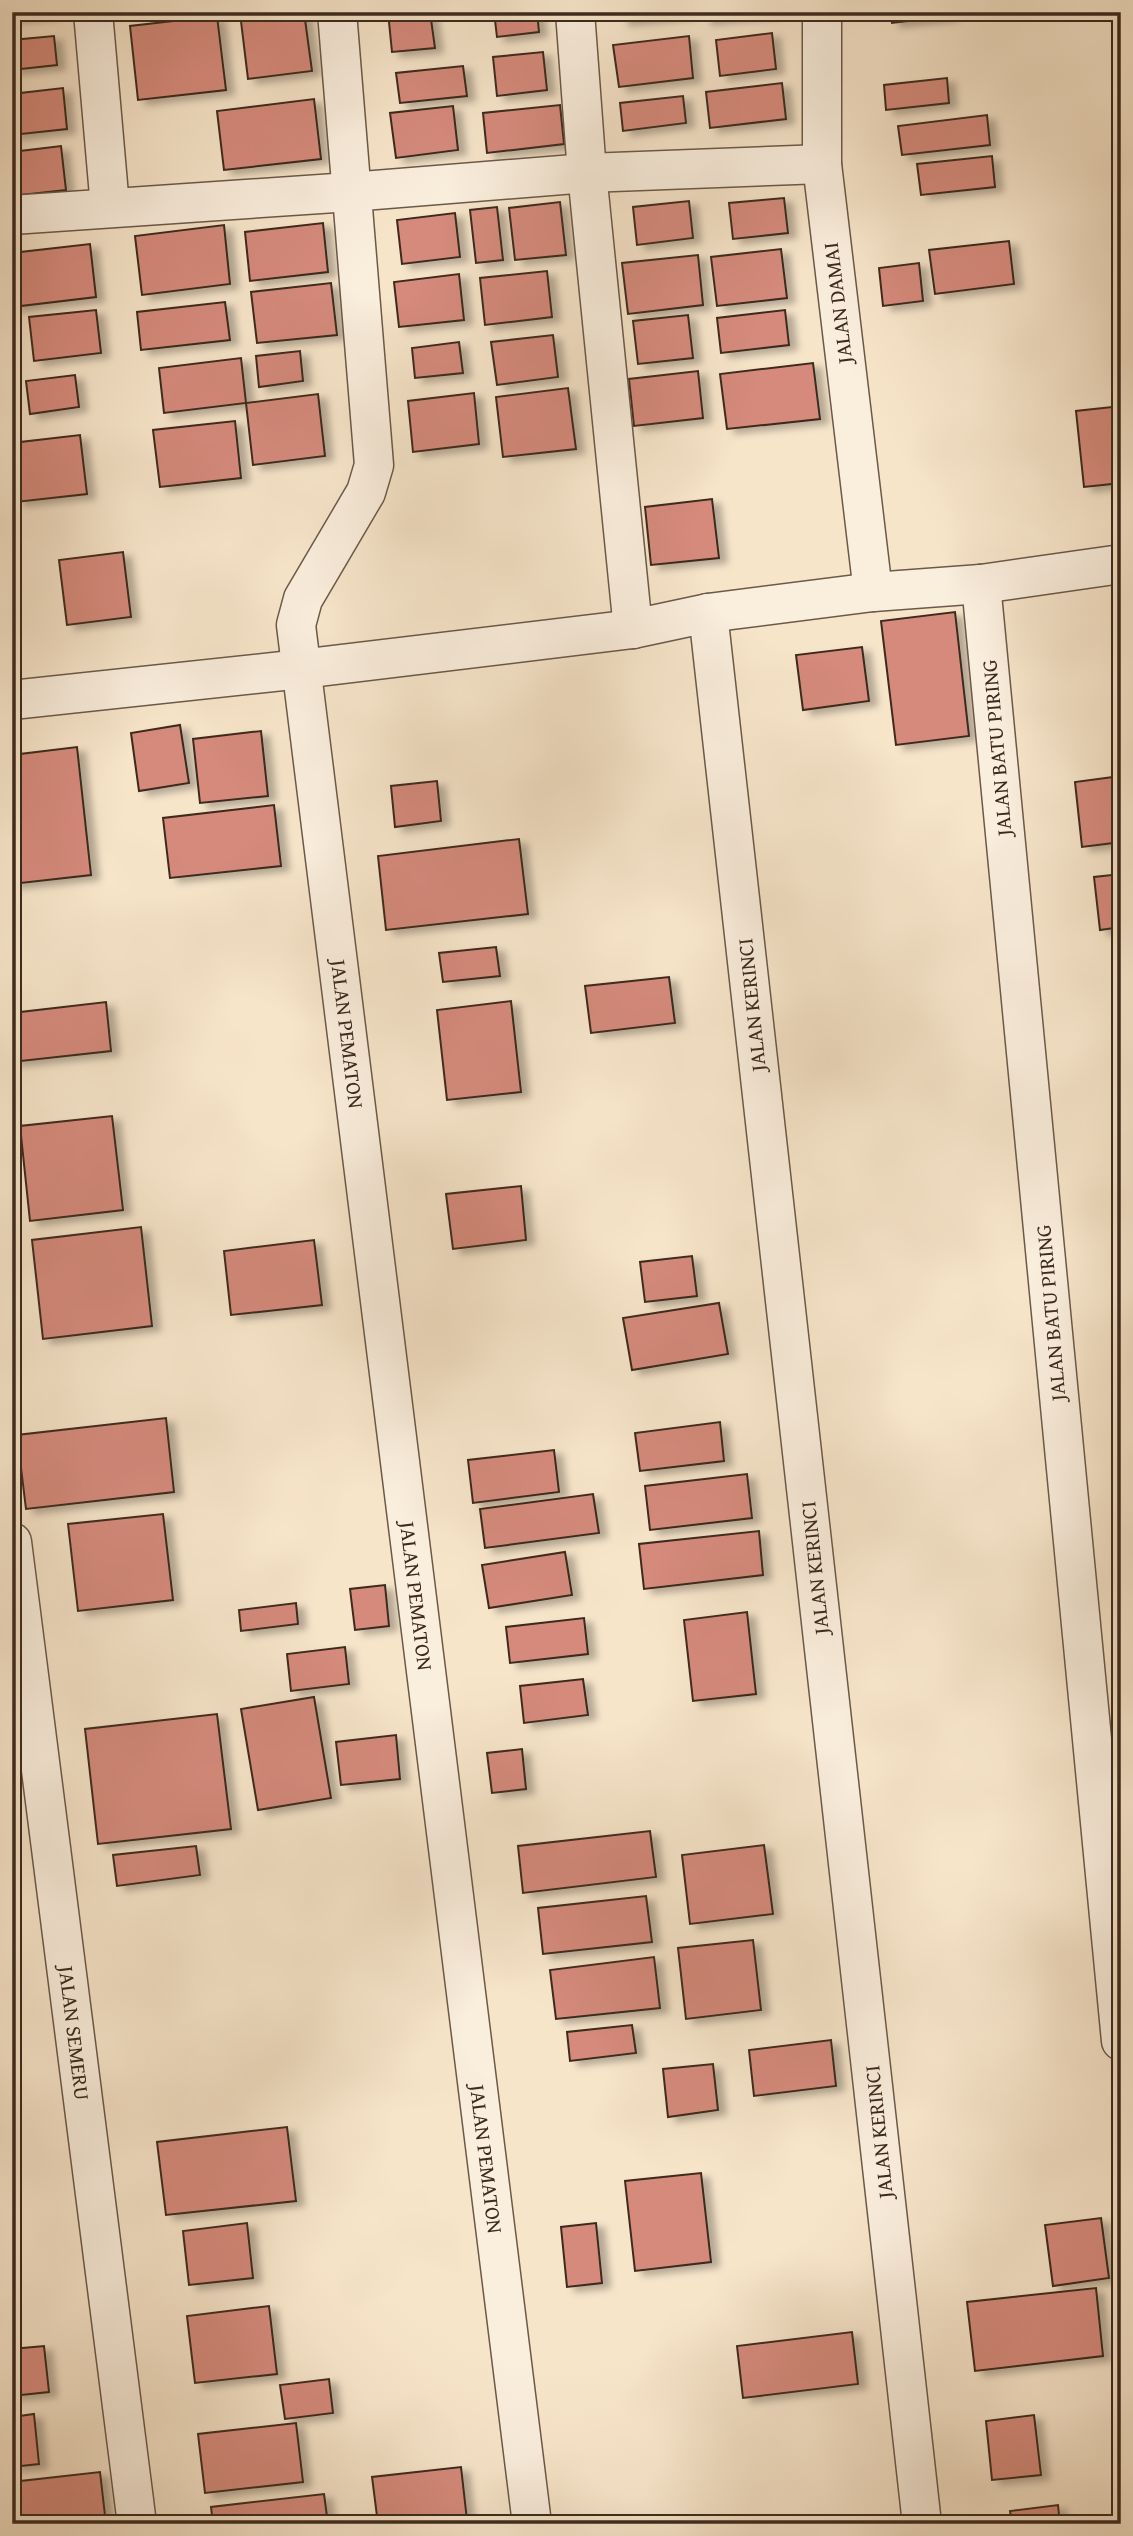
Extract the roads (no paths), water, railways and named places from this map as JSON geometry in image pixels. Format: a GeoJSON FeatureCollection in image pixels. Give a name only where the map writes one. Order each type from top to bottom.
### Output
{"type":"FeatureCollection","features":[{"type":"Feature","properties":{"kind":"street"},"geometry":{"type":"LineString","coordinates":[[93,12],[110,207]]}},
{"type":"Feature","properties":{"kind":"street","name":"JALAN PEMATON"},"geometry":{"type":"LineString","coordinates":[[337,12],[374,465],[366,492],[303,599],[296,625],[532,2524]]}},
{"type":"Feature","properties":{"kind":"street"},"geometry":{"type":"LineString","coordinates":[[575,12],[587,173],[633,629]]}},
{"type":"Feature","properties":{"kind":"street","name":"JALAN DAMAI"},"geometry":{"type":"LineString","coordinates":[[822,12],[822,164],[873,592]]}},
{"type":"Feature","properties":{"kind":"street"},"geometry":{"type":"LineString","coordinates":[[12,215],[587,173],[822,164]]}},
{"type":"Feature","properties":{"kind":"street"},"geometry":{"type":"LineString","coordinates":[[12,701],[633,629],[708,613],[873,592],[981,584],[1121,564]]}},
{"type":"Feature","properties":{"kind":"street","name":"JALAN BATU PIRING"},"geometry":{"type":"LineString","coordinates":[[981,584],[1121,2042]]}},
{"type":"Feature","properties":{"kind":"street","name":"JALAN KERINCI"},"geometry":{"type":"LineString","coordinates":[[708,613],[922,2524]]}},
{"type":"Feature","properties":{"kind":"street","name":"JALAN SEMERU"},"geometry":{"type":"LineString","coordinates":[[12,1542],[136,2524]]}}]}
